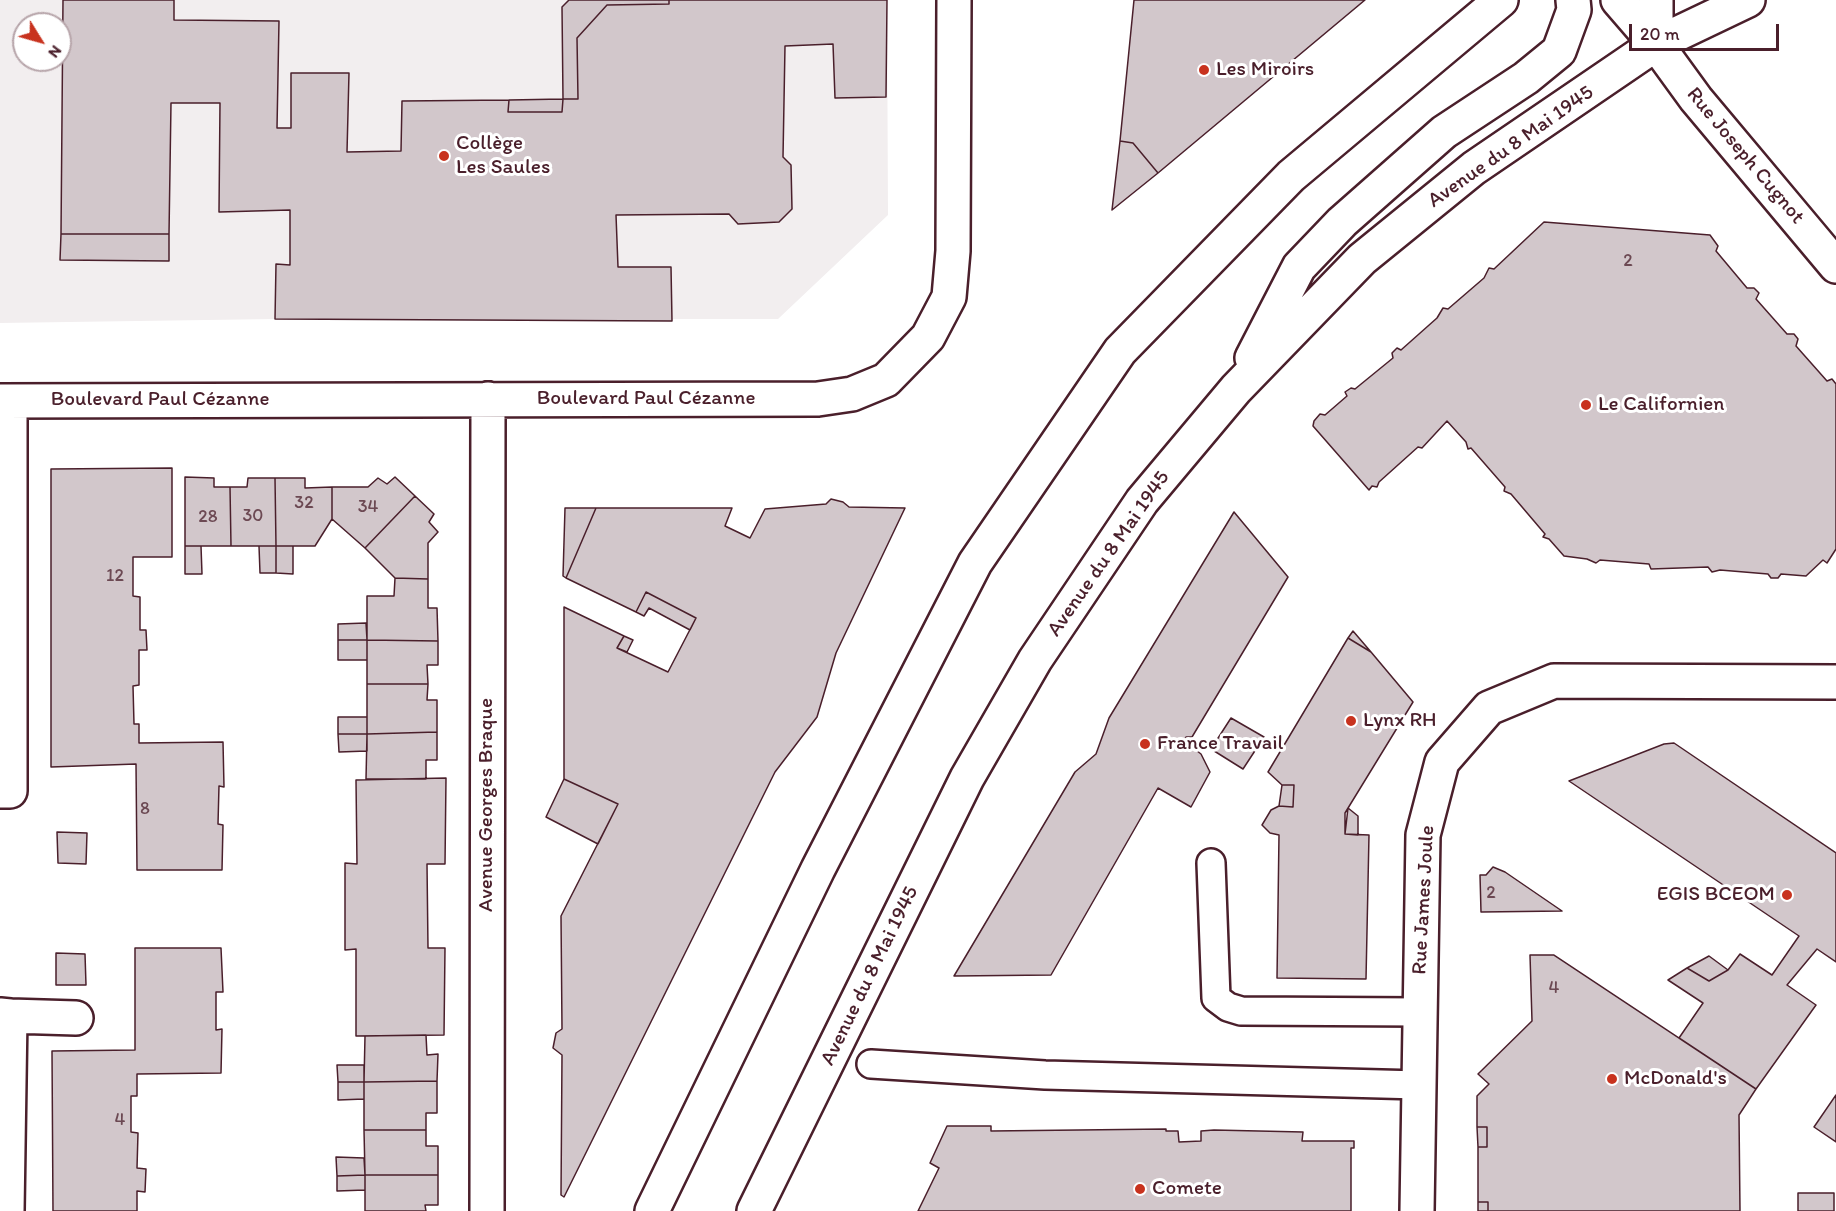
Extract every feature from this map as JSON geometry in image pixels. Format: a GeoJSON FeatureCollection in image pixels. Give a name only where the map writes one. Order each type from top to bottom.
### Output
{"type":"FeatureCollection","features":[{"type":"Feature","properties":{"kind":"street","name":"Boulevard Paul Cézanne"},"geometry":{"type":"LineString","coordinates":[[5,400],[818,399],[852,394],[886,380],[928,337],[949,297],[953,251],[954,0]]}},
{"type":"Feature","properties":{"kind":"street"},"geometry":{"type":"LineString","coordinates":[[652,1211],[818,869],[975,563],[1120,351],[1291,176],[1501,0]]}},
{"type":"Feature","properties":{"kind":"street"},"geometry":{"type":"LineString","coordinates":[[1236,389],[1299,267],[1342,222],[1444,132],[1526,78],[1559,51],[1574,10],[1574,0]]}},
{"type":"Feature","properties":{"kind":"street","name":"Rue Joseph Cugnot"},"geometry":{"type":"LineString","coordinates":[[1618,0],[1656,44],[1696,99],[1836,266]]}},
{"type":"Feature","properties":{"kind":"street"},"geometry":{"type":"LineString","coordinates":[[1656,0],[1656,44]]}},
{"type":"Feature","properties":{"kind":"street","name":"Avenue du 8 Mai 1945"},"geometry":{"type":"LineString","coordinates":[[754,1211],[967,778],[1035,660],[1142,501],[1236,389],[1362,259],[1474,168],[1553,117],[1656,44],[1748,0]]}},
{"type":"Feature","properties":{"kind":"street","name":"Avenue Georges Braque"},"geometry":{"type":"LineString","coordinates":[[487,1211],[488,399]]}},
{"type":"Feature","properties":{"kind":"street"},"geometry":{"type":"LineString","coordinates":[[0,791],[10,791],[5,400]]}},
{"type":"Feature","properties":{"kind":"street","name":"Rue James Joule"},"geometry":{"type":"LineString","coordinates":[[1417,1211],[1423,835],[1442,762],[1489,708],[1554,681],[1836,682]]}},
{"type":"Feature","properties":{"kind":"street"},"geometry":{"type":"LineString","coordinates":[[7,1211],[5,1015],[76,1018]]}},
{"type":"Feature","properties":{"kind":"lane"},"geometry":{"type":"LineString","coordinates":[[1211,863],[1216,998],[1228,1007],[1241,1011],[1420,1012]]}},
{"type":"Feature","properties":{"kind":"lane"},"geometry":{"type":"LineString","coordinates":[[872,1064],[1045,1075],[1419,1085]]}},
{"type":"Feature","properties":{"kind":"shaded area","name":"Collège Les Saules"},"geometry":{"type":"Polygon","coordinates":[[[0,0],[887,0],[888,215],[778,319],[275,319],[0,323],[0,0]]]}},
{"type":"Feature","properties":{"kind":"building"},"geometry":{"type":"Polygon","coordinates":[[[63,0],[174,0],[174,20],[279,21],[277,128],[291,128],[291,73],[349,73],[347,152],[401,151],[402,101],[509,100],[508,112],[562,112],[563,99],[578,99],[577,38],[607,5],[669,4],[669,0],[887,0],[886,97],[835,98],[833,44],[785,46],[783,157],[791,165],[792,209],[779,222],[738,224],[729,214],[616,215],[618,267],[671,267],[672,321],[275,319],[276,264],[290,265],[290,210],[219,212],[220,103],[171,103],[169,234],[61,234],[62,72],[72,72],[72,12],[63,12],[63,0]]]}},
{"type":"Feature","properties":{"kind":"building"},"geometry":{"type":"Polygon","coordinates":[[[569,0],[669,0],[669,4],[607,5],[577,38],[578,99],[563,99],[562,7],[569,0]]]}},
{"type":"Feature","properties":{"kind":"building","name":"Les Miroirs"},"geometry":{"type":"Polygon","coordinates":[[[1134,0],[1365,0],[1158,173],[1133,143],[1120,141],[1134,0]]]}},
{"type":"Feature","properties":{"kind":"building"},"geometry":{"type":"Polygon","coordinates":[[[563,99],[562,112],[508,112],[509,100],[563,99]]]}},
{"type":"Feature","properties":{"kind":"building"},"geometry":{"type":"Polygon","coordinates":[[[1120,141],[1133,143],[1158,173],[1112,210],[1120,141]]]}},
{"type":"Feature","properties":{"kind":"building","name":"Le Californien"},"geometry":{"type":"Polygon","coordinates":[[[1544,222],[1710,235],[1718,246],[1716,251],[1747,288],[1754,288],[1759,293],[1756,299],[1787,334],[1794,334],[1798,339],[1796,346],[1827,381],[1832,379],[1836,384],[1836,549],[1827,563],[1823,560],[1806,576],[1781,574],[1778,578],[1771,578],[1768,574],[1720,570],[1712,572],[1708,567],[1651,569],[1649,564],[1600,560],[1596,563],[1587,559],[1564,556],[1549,539],[1543,537],[1545,534],[1511,494],[1504,491],[1505,487],[1471,448],[1468,449],[1466,442],[1447,421],[1422,448],[1418,447],[1379,482],[1377,487],[1372,486],[1369,490],[1313,426],[1320,414],[1325,415],[1347,396],[1345,392],[1351,388],[1355,389],[1393,358],[1392,353],[1397,348],[1401,350],[1437,318],[1443,308],[1448,309],[1484,278],[1489,268],[1494,269],[1544,222]]]}},
{"type":"Feature","properties":{"kind":"building"},"geometry":{"type":"Polygon","coordinates":[[[61,234],[169,234],[169,261],[60,260],[61,234]]]}},
{"type":"Feature","properties":{"kind":"building"},"geometry":{"type":"Polygon","coordinates":[[[172,468],[172,557],[133,557],[133,596],[140,597],[140,630],[146,630],[147,650],[139,650],[139,685],[133,686],[134,724],[139,724],[139,743],[223,742],[224,787],[219,786],[218,824],[223,825],[222,870],[137,870],[136,764],[51,767],[51,469],[172,468]]]}},
{"type":"Feature","properties":{"kind":"building"},"geometry":{"type":"Polygon","coordinates":[[[185,477],[214,478],[214,487],[230,487],[231,546],[185,546],[185,477]]]}},
{"type":"Feature","properties":{"kind":"building"},"geometry":{"type":"Polygon","coordinates":[[[395,477],[415,496],[365,548],[332,519],[332,487],[368,487],[378,478],[387,484],[395,477]]]}},
{"type":"Feature","properties":{"kind":"building"},"geometry":{"type":"Polygon","coordinates":[[[248,478],[275,478],[276,546],[231,546],[230,487],[247,487],[248,478]]]}},
{"type":"Feature","properties":{"kind":"building"},"geometry":{"type":"Polygon","coordinates":[[[275,478],[305,478],[305,488],[332,487],[332,519],[315,546],[276,546],[275,478]]]}},
{"type":"Feature","properties":{"kind":"building"},"geometry":{"type":"Polygon","coordinates":[[[415,496],[434,514],[429,522],[438,532],[428,543],[428,579],[395,578],[365,548],[415,496]]]}},
{"type":"Feature","properties":{"kind":"building"},"geometry":{"type":"Polygon","coordinates":[[[831,499],[843,502],[849,507],[905,508],[836,653],[817,717],[775,772],[564,1197],[561,1195],[562,1055],[553,1048],[556,1033],[562,1029],[561,916],[618,804],[564,779],[564,607],[624,636],[617,648],[668,672],[696,618],[646,592],[636,612],[566,578],[596,508],[732,508],[725,526],[750,538],[765,509],[826,504],[831,499]]]}},
{"type":"Feature","properties":{"kind":"building"},"geometry":{"type":"Polygon","coordinates":[[[565,508],[596,508],[566,578],[563,576],[565,508]]]}},
{"type":"Feature","properties":{"kind":"building","name":"France Travail"},"geometry":{"type":"Polygon","coordinates":[[[1234,512],[1288,577],[1192,737],[1186,737],[1184,741],[1201,754],[1210,772],[1191,807],[1158,788],[1051,975],[954,976],[1075,772],[1096,754],[1109,718],[1234,512]]]}},
{"type":"Feature","properties":{"kind":"building"},"geometry":{"type":"Polygon","coordinates":[[[185,546],[201,546],[202,574],[185,574],[185,546]]]}},
{"type":"Feature","properties":{"kind":"building"},"geometry":{"type":"Polygon","coordinates":[[[259,546],[276,546],[276,573],[260,573],[259,546]]]}},
{"type":"Feature","properties":{"kind":"building"},"geometry":{"type":"Polygon","coordinates":[[[276,546],[293,546],[293,574],[276,573],[276,546]]]}},
{"type":"Feature","properties":{"kind":"building"},"geometry":{"type":"Polygon","coordinates":[[[395,578],[428,579],[428,608],[437,608],[438,641],[367,640],[367,596],[394,596],[395,578]]]}},
{"type":"Feature","properties":{"kind":"building"},"geometry":{"type":"Polygon","coordinates":[[[646,592],[696,618],[690,630],[649,608],[644,616],[636,612],[646,592]]]}},
{"type":"Feature","properties":{"kind":"building"},"geometry":{"type":"Polygon","coordinates":[[[366,623],[367,640],[338,640],[338,624],[366,623]]]}},
{"type":"Feature","properties":{"kind":"building"},"geometry":{"type":"Polygon","coordinates":[[[1353,631],[1371,652],[1348,638],[1353,631]]]}},
{"type":"Feature","properties":{"kind":"building"},"geometry":{"type":"Polygon","coordinates":[[[624,636],[633,640],[627,652],[617,648],[624,636]]]}},
{"type":"Feature","properties":{"kind":"building"},"geometry":{"type":"Polygon","coordinates":[[[1348,638],[1371,652],[1413,702],[1345,813],[1345,834],[1369,835],[1366,979],[1277,978],[1279,835],[1270,833],[1262,825],[1271,810],[1279,806],[1293,807],[1294,785],[1282,785],[1268,772],[1348,638]]]}},
{"type":"Feature","properties":{"kind":"building"},"geometry":{"type":"Polygon","coordinates":[[[338,640],[367,640],[367,660],[338,660],[338,640]]]}},
{"type":"Feature","properties":{"kind":"building"},"geometry":{"type":"Polygon","coordinates":[[[367,640],[438,641],[438,665],[427,665],[428,684],[367,684],[367,640]]]}},
{"type":"Feature","properties":{"kind":"building"},"geometry":{"type":"Polygon","coordinates":[[[367,684],[428,684],[427,700],[437,700],[437,732],[367,734],[367,684]]]}},
{"type":"Feature","properties":{"kind":"building"},"geometry":{"type":"Polygon","coordinates":[[[338,717],[367,717],[367,734],[338,734],[338,717]]]}},
{"type":"Feature","properties":{"kind":"building"},"geometry":{"type":"Polygon","coordinates":[[[1231,718],[1264,737],[1243,769],[1211,749],[1231,718]]]}},
{"type":"Feature","properties":{"kind":"building"},"geometry":{"type":"Polygon","coordinates":[[[437,732],[437,760],[426,760],[426,779],[366,779],[367,734],[437,732]]]}},
{"type":"Feature","properties":{"kind":"building"},"geometry":{"type":"Polygon","coordinates":[[[338,734],[367,734],[367,751],[339,752],[338,734]]]}},
{"type":"Feature","properties":{"kind":"building","name":"EGIS BCEOM"},"geometry":{"type":"Polygon","coordinates":[[[1674,743],[1836,853],[1836,962],[1817,949],[1787,985],[1816,1005],[1756,1089],[1679,1038],[1703,1003],[1668,980],[1687,968],[1709,981],[1728,970],[1740,954],[1772,975],[1799,936],[1569,781],[1664,744],[1674,743]]]}},
{"type":"Feature","properties":{"kind":"building"},"geometry":{"type":"Polygon","coordinates":[[[446,778],[445,864],[427,864],[428,948],[445,948],[444,1035],[356,1036],[356,949],[345,950],[345,863],[357,864],[356,780],[446,778]]]}},
{"type":"Feature","properties":{"kind":"building"},"geometry":{"type":"Polygon","coordinates":[[[564,779],[618,804],[598,844],[546,817],[564,779]]]}},
{"type":"Feature","properties":{"kind":"building"},"geometry":{"type":"Polygon","coordinates":[[[1282,785],[1294,785],[1293,807],[1279,806],[1282,785]]]}},
{"type":"Feature","properties":{"kind":"building"},"geometry":{"type":"Polygon","coordinates":[[[1348,808],[1358,816],[1358,835],[1345,834],[1348,808]]]}},
{"type":"Feature","properties":{"kind":"building"},"geometry":{"type":"Polygon","coordinates":[[[57,832],[87,833],[86,864],[58,863],[57,832]]]}},
{"type":"Feature","properties":{"kind":"building"},"geometry":{"type":"Polygon","coordinates":[[[1493,867],[1505,872],[1562,911],[1481,912],[1480,875],[1486,875],[1493,867]]]}},
{"type":"Feature","properties":{"kind":"building"},"geometry":{"type":"Polygon","coordinates":[[[135,948],[221,948],[223,992],[216,992],[216,1030],[222,1029],[221,1073],[137,1074],[137,1096],[131,1096],[131,1132],[138,1133],[137,1168],[146,1169],[145,1192],[137,1191],[137,1211],[53,1211],[52,1051],[135,1050],[135,948]]]}},
{"type":"Feature","properties":{"kind":"building"},"geometry":{"type":"Polygon","coordinates":[[[56,953],[85,954],[86,985],[56,985],[56,953]]]}},
{"type":"Feature","properties":{"kind":"building","name":"McDonald's"},"geometry":{"type":"Polygon","coordinates":[[[1530,955],[1554,955],[1756,1089],[1739,1115],[1740,1211],[1488,1211],[1488,1202],[1478,1202],[1478,1147],[1487,1147],[1487,1127],[1477,1127],[1477,1096],[1489,1084],[1478,1074],[1532,1021],[1530,955]]]}},
{"type":"Feature","properties":{"kind":"building"},"geometry":{"type":"Polygon","coordinates":[[[1709,956],[1728,970],[1709,981],[1687,968],[1709,956]]]}},
{"type":"Feature","properties":{"kind":"building"},"geometry":{"type":"Polygon","coordinates":[[[426,1035],[427,1055],[438,1054],[437,1081],[364,1082],[365,1036],[426,1035]]]}},
{"type":"Feature","properties":{"kind":"building"},"geometry":{"type":"Polygon","coordinates":[[[337,1065],[364,1065],[364,1082],[338,1082],[337,1065]]]}},
{"type":"Feature","properties":{"kind":"building"},"geometry":{"type":"Polygon","coordinates":[[[437,1081],[437,1113],[426,1113],[426,1130],[364,1130],[364,1082],[437,1081]]]}},
{"type":"Feature","properties":{"kind":"building"},"geometry":{"type":"Polygon","coordinates":[[[338,1082],[364,1082],[364,1099],[338,1100],[338,1082]]]}},
{"type":"Feature","properties":{"kind":"building"},"geometry":{"type":"Polygon","coordinates":[[[1836,1095],[1836,1142],[1814,1127],[1836,1095]]]}},
{"type":"Feature","properties":{"kind":"building","name":"Comete"},"geometry":{"type":"Polygon","coordinates":[[[947,1126],[991,1126],[991,1131],[1166,1129],[1166,1131],[1178,1131],[1179,1142],[1201,1141],[1201,1131],[1214,1130],[1303,1132],[1302,1141],[1354,1141],[1354,1148],[1351,1148],[1351,1211],[918,1211],[939,1168],[930,1163],[947,1126]]]}},
{"type":"Feature","properties":{"kind":"building"},"geometry":{"type":"Polygon","coordinates":[[[1477,1127],[1487,1127],[1487,1147],[1478,1147],[1477,1127]]]}},
{"type":"Feature","properties":{"kind":"building"},"geometry":{"type":"Polygon","coordinates":[[[364,1130],[426,1130],[426,1146],[438,1146],[438,1175],[365,1175],[364,1130]]]}},
{"type":"Feature","properties":{"kind":"building"},"geometry":{"type":"Polygon","coordinates":[[[336,1157],[364,1158],[365,1175],[337,1176],[336,1157]]]}},
{"type":"Feature","properties":{"kind":"building"},"geometry":{"type":"Polygon","coordinates":[[[365,1175],[438,1175],[438,1205],[425,1205],[426,1211],[365,1211],[365,1175]]]}},
{"type":"Feature","properties":{"kind":"building"},"geometry":{"type":"Polygon","coordinates":[[[365,1175],[365,1190],[337,1191],[337,1176],[365,1175]]]}},
{"type":"Feature","properties":{"kind":"building"},"geometry":{"type":"Polygon","coordinates":[[[1798,1193],[1834,1193],[1834,1211],[1798,1211],[1798,1193]]]}},
{"type":"Feature","properties":{"kind":"building"},"geometry":{"type":"Polygon","coordinates":[[[1478,1202],[1488,1202],[1488,1211],[1478,1211],[1478,1202]]]}},
{"type":"Feature","properties":{"kind":"place","name":"Les Miroirs"},"geometry":{"type":"Point","coordinates":[1204,70]}},
{"type":"Feature","properties":{"kind":"place","name":"Collège Les Saules"},"geometry":{"type":"Point","coordinates":[444,156]}},
{"type":"Feature","properties":{"kind":"place","name":"Le Californien"},"geometry":{"type":"Point","coordinates":[1586,405]}},
{"type":"Feature","properties":{"kind":"place","name":"Lynx RH"},"geometry":{"type":"Point","coordinates":[1351,721]}},
{"type":"Feature","properties":{"kind":"place","name":"France Travail"},"geometry":{"type":"Point","coordinates":[1145,744]}},
{"type":"Feature","properties":{"kind":"place","name":"EGIS BCEOM"},"geometry":{"type":"Point","coordinates":[1787,895]}},
{"type":"Feature","properties":{"kind":"place","name":"McDonald's"},"geometry":{"type":"Point","coordinates":[1612,1079]}},
{"type":"Feature","properties":{"kind":"place","name":"Comete"},"geometry":{"type":"Point","coordinates":[1140,1189]}}]}
